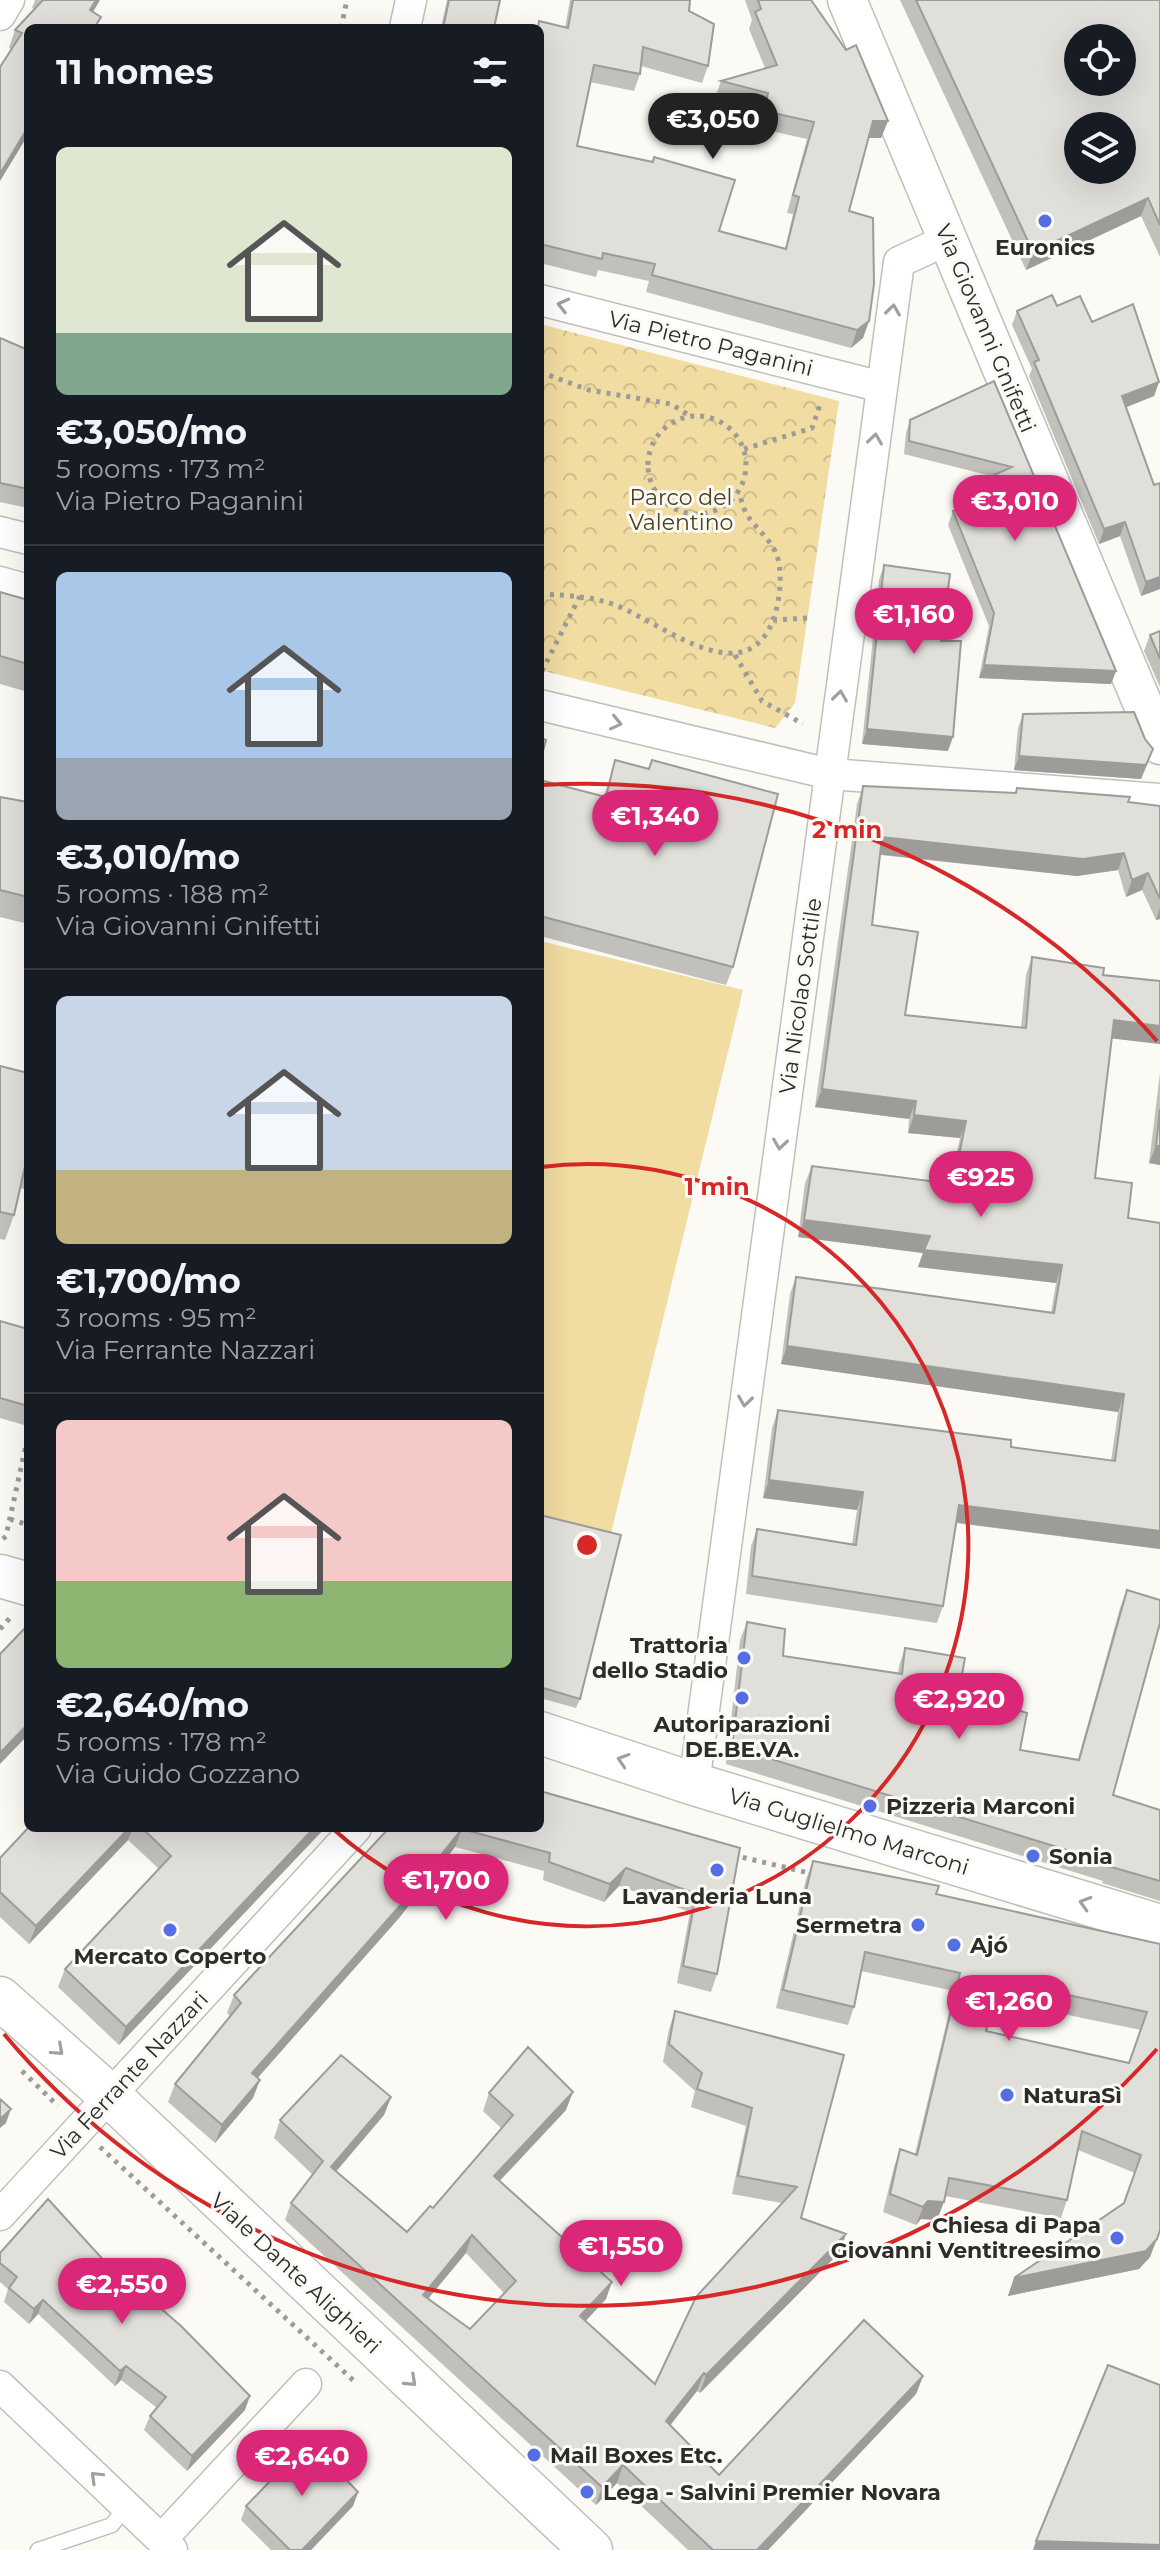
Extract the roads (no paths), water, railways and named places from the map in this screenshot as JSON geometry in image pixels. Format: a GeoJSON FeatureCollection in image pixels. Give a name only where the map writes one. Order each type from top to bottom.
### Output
{"type":"FeatureCollection","features":[{"type":"Feature","properties":{"kind":"main road"},"geometry":{"type":"LineString","coordinates":[[0,1576],[24,1583]]}},
{"type":"Feature","properties":{"kind":"main road","name":"Via Guglielmo Marconi"},"geometry":{"type":"LineString","coordinates":[[544,1734],[694,1784],[1160,1926]]}},
{"type":"Feature","properties":{"kind":"main road","name":"Viale Dante Alighieri"},"geometry":{"type":"LineString","coordinates":[[0,1998],[110,2096],[591,2550]]}},
{"type":"Feature","properties":{"kind":"street"},"geometry":{"type":"LineString","coordinates":[[0,15],[9,0]]}},
{"type":"Feature","properties":{"kind":"street"},"geometry":{"type":"LineString","coordinates":[[406,24],[411,0]]}},
{"type":"Feature","properties":{"kind":"street","name":"Via Giovanni Gnifetti"},"geometry":{"type":"LineString","coordinates":[[847,0],[1160,745]]}},
{"type":"Feature","properties":{"kind":"street","name":"Via Nicolao Sottile"},"geometry":{"type":"LineString","coordinates":[[694,1784],[899,262],[949,239]]}},
{"type":"Feature","properties":{"kind":"street","name":"Via Pietro Paganini"},"geometry":{"type":"LineString","coordinates":[[544,301],[882,387]]}},
{"type":"Feature","properties":{"kind":"street"},"geometry":{"type":"LineString","coordinates":[[0,532],[24,538]]}},
{"type":"Feature","properties":{"kind":"street"},"geometry":{"type":"LineString","coordinates":[[0,582],[24,589]]}},
{"type":"Feature","properties":{"kind":"street"},"geometry":{"type":"LineString","coordinates":[[544,706],[830,774],[1160,799]]}},
{"type":"Feature","properties":{"kind":"street","name":"Via Ferrante Nazzari"},"geometry":{"type":"LineString","coordinates":[[0,2215],[352,1832]]}},
{"type":"Feature","properties":{"kind":"street"},"geometry":{"type":"LineString","coordinates":[[0,2386],[167,2545],[306,2384]]}},
{"type":"Feature","properties":{"kind":"lane"},"geometry":{"type":"LineString","coordinates":[[38,2550],[112,2525],[126,2506]]}},
{"type":"Feature","properties":{"kind":"place","name":"Euronics"},"geometry":{"type":"Point","coordinates":[1045,221]}},
{"type":"Feature","properties":{"kind":"place","name":"Trattoria dello Stadio"},"geometry":{"type":"Point","coordinates":[744,1658]}},
{"type":"Feature","properties":{"kind":"place","name":"Autoriparazioni DE.BE.VA."},"geometry":{"type":"Point","coordinates":[742,1698]}},
{"type":"Feature","properties":{"kind":"place","name":"Pizzeria Marconi"},"geometry":{"type":"Point","coordinates":[870,1806]}},
{"type":"Feature","properties":{"kind":"place","name":"Sonia"},"geometry":{"type":"Point","coordinates":[1033,1856]}},
{"type":"Feature","properties":{"kind":"place","name":"Lavanderia Luna"},"geometry":{"type":"Point","coordinates":[717,1870]}},
{"type":"Feature","properties":{"kind":"place","name":"Sermetra"},"geometry":{"type":"Point","coordinates":[918,1925]}},
{"type":"Feature","properties":{"kind":"place","name":"Mercato Coperto"},"geometry":{"type":"Point","coordinates":[170,1930]}},
{"type":"Feature","properties":{"kind":"place","name":"Ajó"},"geometry":{"type":"Point","coordinates":[954,1945]}},
{"type":"Feature","properties":{"kind":"place","name":"NaturaSì"},"geometry":{"type":"Point","coordinates":[1007,2095]}},
{"type":"Feature","properties":{"kind":"place","name":"Chiesa di Papa Giovanni Ventitreesimo"},"geometry":{"type":"Point","coordinates":[1117,2238]}},
{"type":"Feature","properties":{"kind":"place","name":"Mail Boxes Etc."},"geometry":{"type":"Point","coordinates":[534,2455]}},
{"type":"Feature","properties":{"kind":"place","name":"Lega - Salvini Premier Novara"},"geometry":{"type":"Point","coordinates":[587,2492]}},
{"type":"Feature","properties":{"kind":"park label","name":"Parco del Valentino"},"geometry":{"type":"Point","coordinates":[681,510]}}]}
